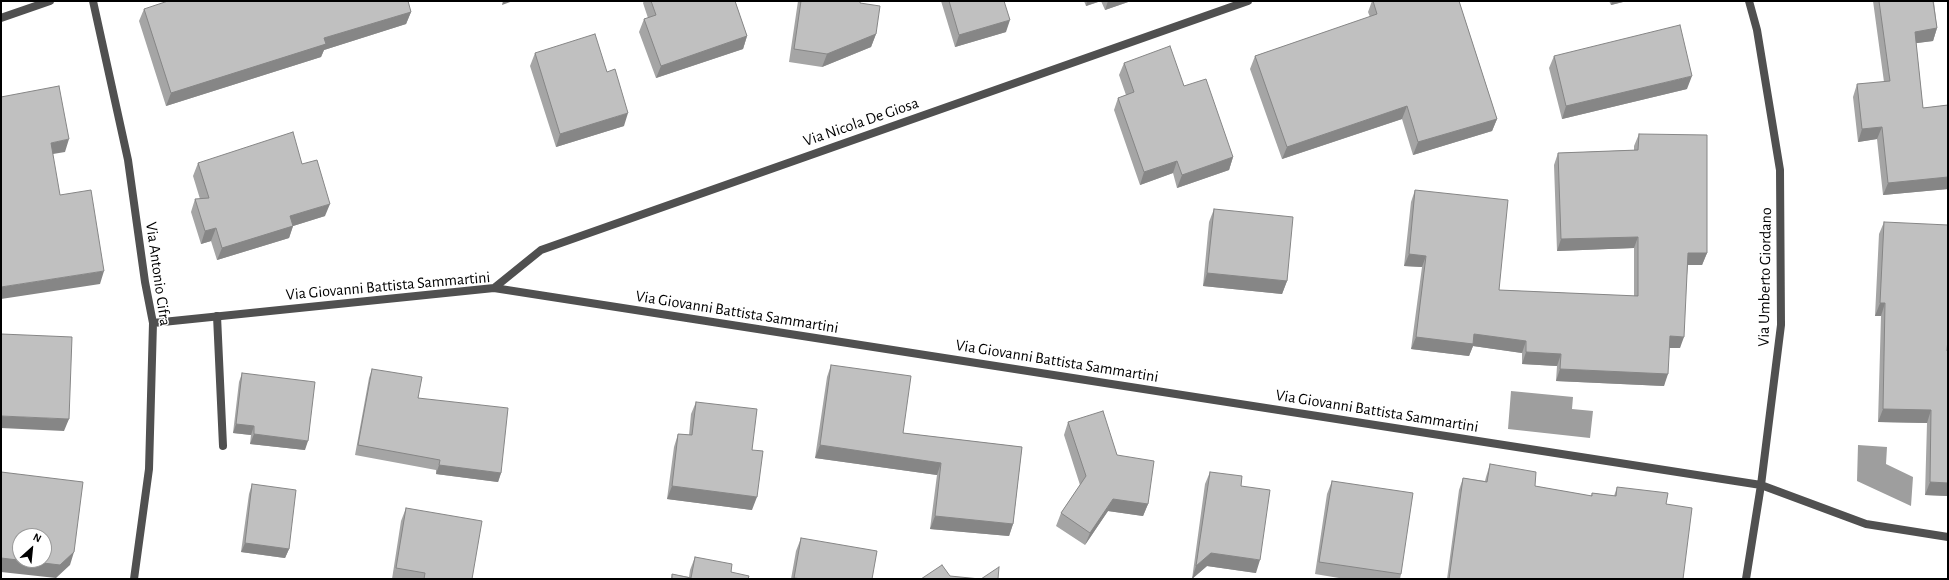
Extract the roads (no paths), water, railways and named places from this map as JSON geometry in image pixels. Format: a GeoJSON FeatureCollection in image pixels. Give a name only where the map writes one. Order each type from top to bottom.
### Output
{"type":"FeatureCollection","features":[{"type":"Feature","properties":{"kind":"street"},"geometry":{"type":"LineString","coordinates":[[1,18],[50,1]]}},
{"type":"Feature","properties":{"kind":"street","name":"Via Antonio Cifra"},"geometry":{"type":"LineString","coordinates":[[93,1],[128,160],[145,282],[153,323],[149,469],[134,579]]}},
{"type":"Feature","properties":{"kind":"street","name":"Via Nicola De Giosa"},"geometry":{"type":"LineString","coordinates":[[494,288],[541,250],[1248,1]]}},
{"type":"Feature","properties":{"kind":"street","name":"Via Umberto Giordano"},"geometry":{"type":"LineString","coordinates":[[1746,579],[1761,485],[1781,325],[1780,170],[1757,30],[1750,1]]}},
{"type":"Feature","properties":{"kind":"street","name":"Via Giovanni Battista Sammartini"},"geometry":{"type":"LineString","coordinates":[[153,323],[494,288],[1761,485],[1866,524],[1948,537]]}},
{"type":"Feature","properties":{"kind":"street"},"geometry":{"type":"LineString","coordinates":[[217,316],[223,446]]}}]}
